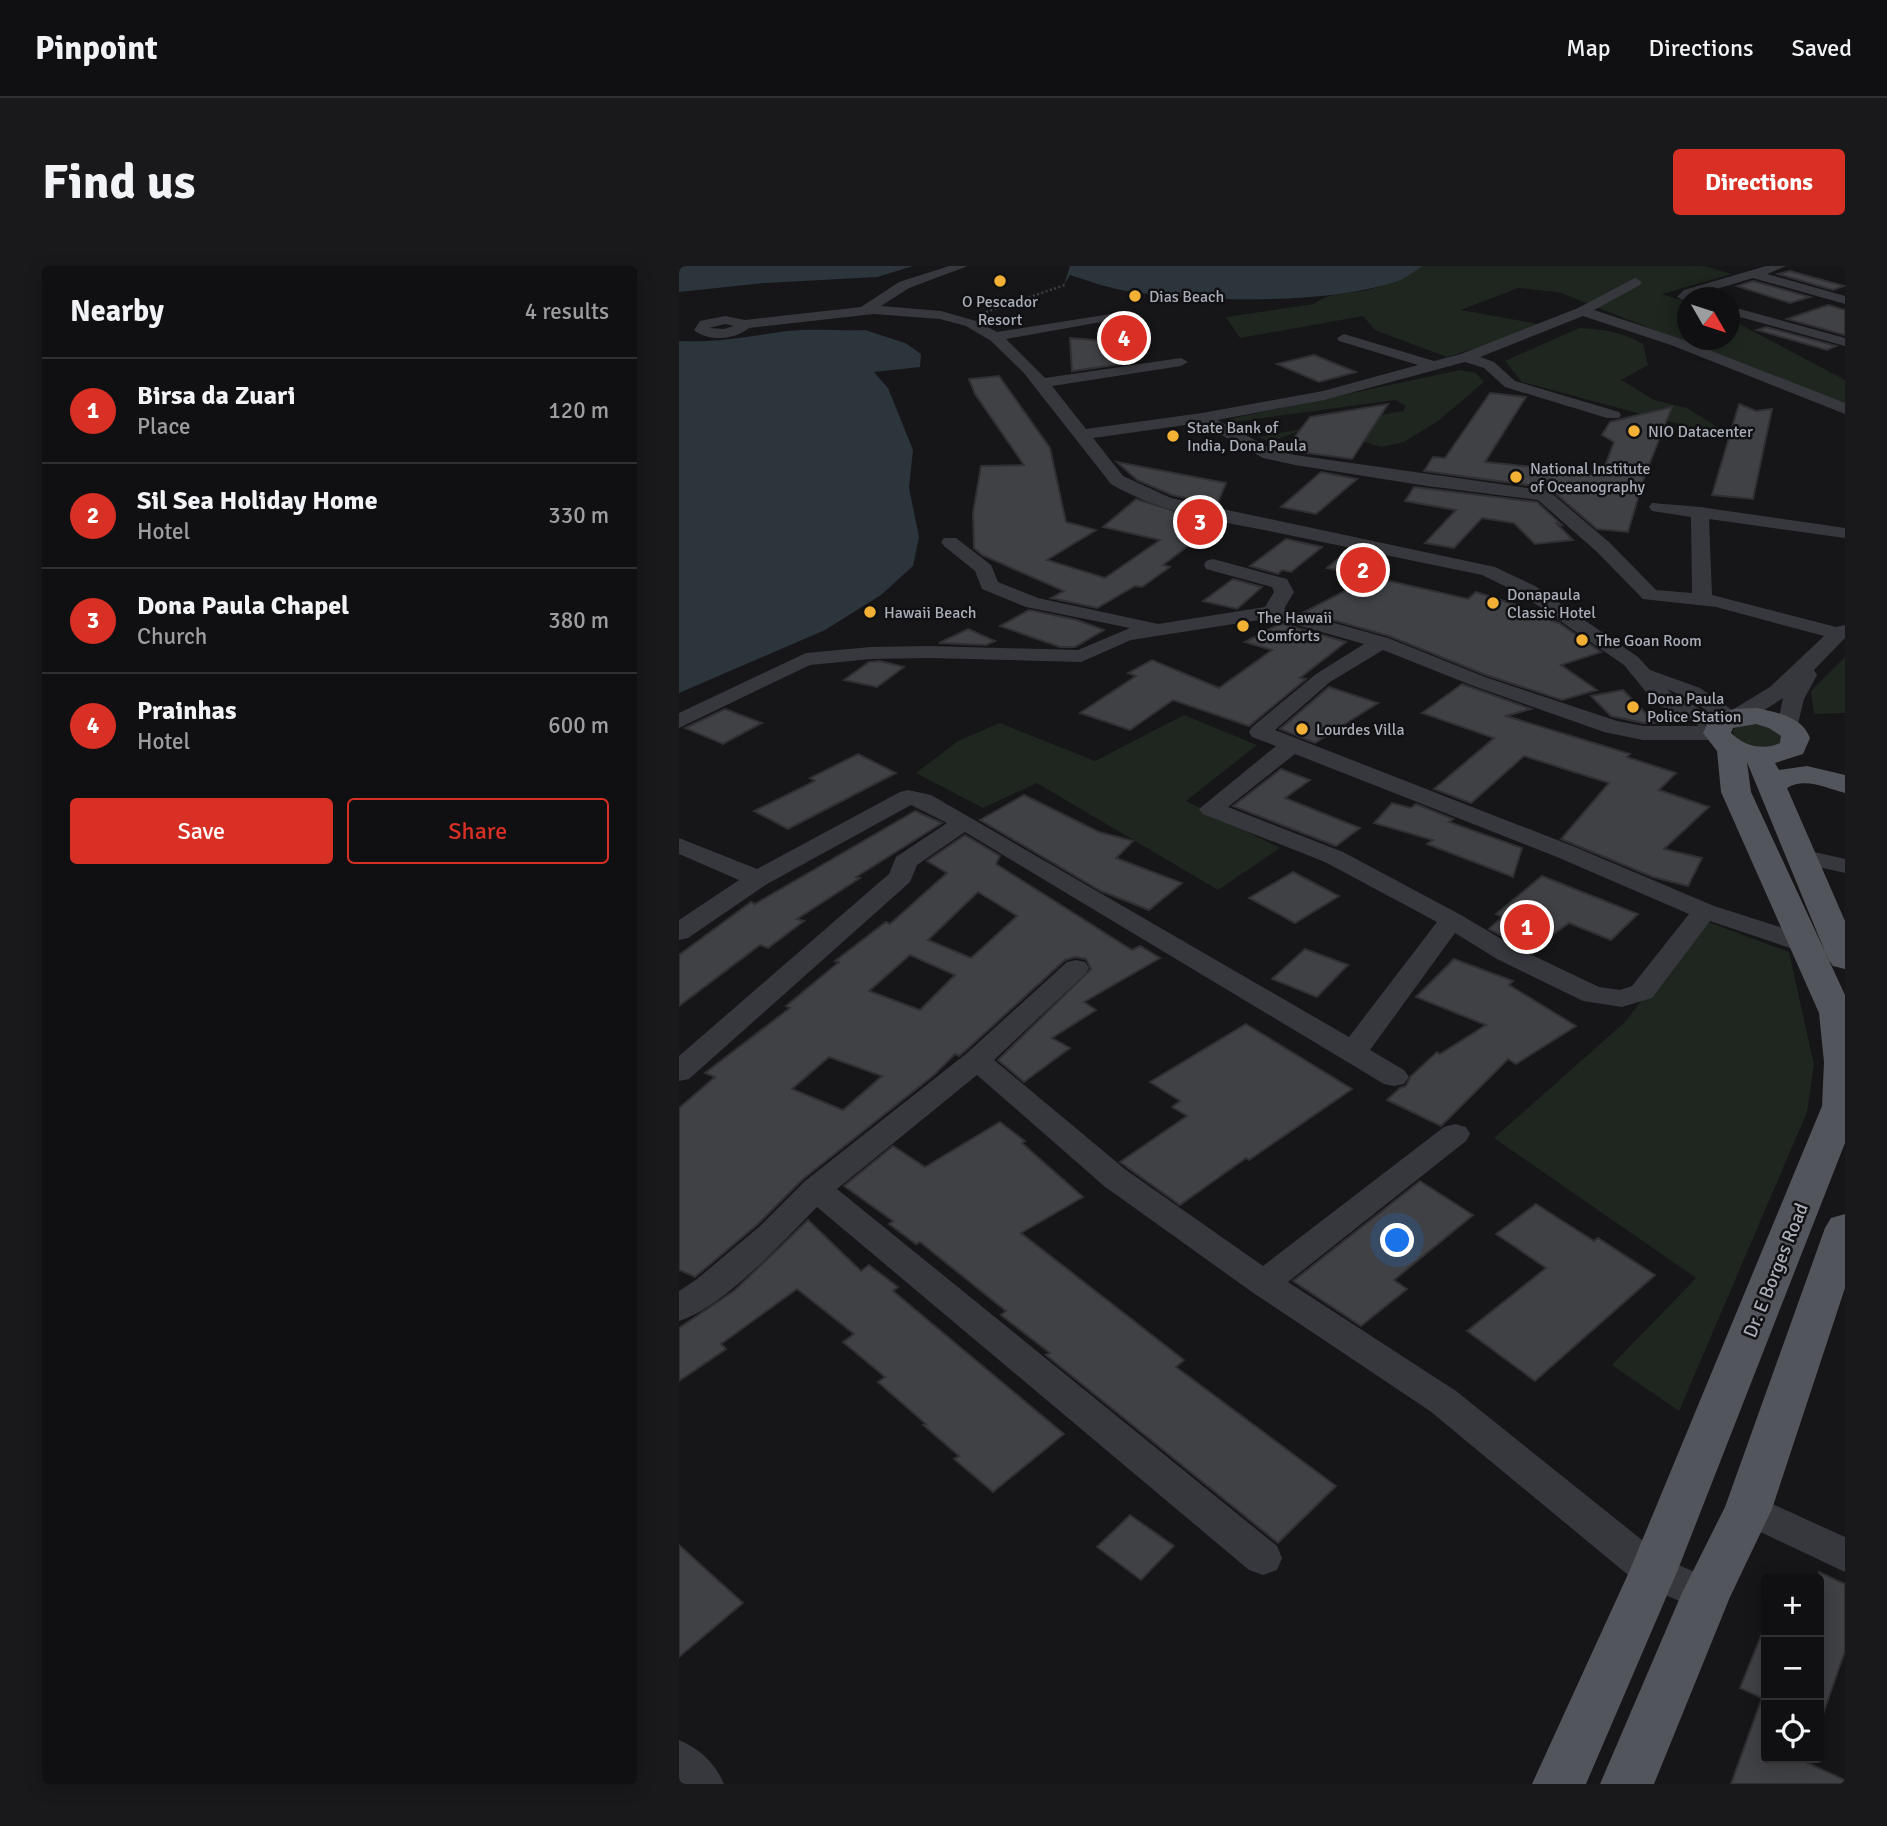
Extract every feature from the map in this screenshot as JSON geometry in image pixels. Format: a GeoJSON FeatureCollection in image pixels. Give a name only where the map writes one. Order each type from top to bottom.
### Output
{"type":"FeatureCollection","features":[{"type":"Feature","properties":{"kind":"main road"},"geometry":{"type":"LineString","coordinates":[[1731,733],[1769,719],[1792,735],[1836,776]]}},
{"type":"Feature","properties":{"kind":"main road"},"geometry":{"type":"LineString","coordinates":[[1731,733],[1787,751],[1792,735]]}},
{"type":"Feature","properties":{"kind":"main road"},"geometry":{"type":"LineString","coordinates":[[1731,733],[1836,776]]}},
{"type":"Feature","properties":{"kind":"main road"},"geometry":{"type":"LineString","coordinates":[[1731,733],[1771,786],[1845,959]]}},
{"type":"Feature","properties":{"kind":"main road","name":"Dr. E Borges Road"},"geometry":{"type":"LineString","coordinates":[[1559,1784],[1653,1572],[1841,1106],[1840,1014],[1736,792],[1731,733]]}},
{"type":"Feature","properties":{"kind":"main road"},"geometry":{"type":"LineString","coordinates":[[1771,786],[1780,777],[1791,775],[1836,776]]}},
{"type":"Feature","properties":{"kind":"main road"},"geometry":{"type":"LineString","coordinates":[[1627,1784],[1706,1595],[1748,1509],[1845,1228]]}},
{"type":"Feature","properties":{"kind":"street"},"geometry":{"type":"LineString","coordinates":[[863,311],[904,285],[962,266]]}},
{"type":"Feature","properties":{"kind":"street"},"geometry":{"type":"LineString","coordinates":[[1709,287],[1780,266]]}},
{"type":"Feature","properties":{"kind":"street"},"geometry":{"type":"LineString","coordinates":[[1752,274],[1845,300]]}},
{"type":"Feature","properties":{"kind":"street"},"geometry":{"type":"LineString","coordinates":[[1080,435],[1205,420],[1324,395],[1435,366],[1466,357],[1583,311],[1635,282]]}},
{"type":"Feature","properties":{"kind":"street"},"geometry":{"type":"LineString","coordinates":[[695,328],[725,320],[745,324],[900,309],[933,313],[959,320],[995,337],[1040,383],[1117,480],[1134,490],[1165,502],[1208,513],[1489,571],[1528,590],[1631,661],[1663,698],[1731,733]]}},
{"type":"Feature","properties":{"kind":"street"},"geometry":{"type":"LineString","coordinates":[[1583,311],[1676,342],[1845,409]]}},
{"type":"Feature","properties":{"kind":"street"},"geometry":{"type":"LineString","coordinates":[[1740,313],[1845,342]]}},
{"type":"Feature","properties":{"kind":"street"},"geometry":{"type":"LineString","coordinates":[[995,337],[1112,316]]}},
{"type":"Feature","properties":{"kind":"street"},"geometry":{"type":"LineString","coordinates":[[1344,338],[1435,366]]}},
{"type":"Feature","properties":{"kind":"street"},"geometry":{"type":"LineString","coordinates":[[1466,357],[1489,365],[1510,384],[1613,415]]}},
{"type":"Feature","properties":{"kind":"street"},"geometry":{"type":"LineString","coordinates":[[1040,383],[1181,362]]}},
{"type":"Feature","properties":{"kind":"street"},"geometry":{"type":"LineString","coordinates":[[1205,420],[1269,454],[1295,460],[1427,481],[1543,495],[1603,547],[1650,595],[1709,600],[1842,632]]}},
{"type":"Feature","properties":{"kind":"street"},"geometry":{"type":"LineString","coordinates":[[1658,507],[1845,533]]}},
{"type":"Feature","properties":{"kind":"street"},"geometry":{"type":"LineString","coordinates":[[1708,513],[1709,600]]}},
{"type":"Feature","properties":{"kind":"street"},"geometry":{"type":"LineString","coordinates":[[950,542],[984,569],[989,585],[1033,603],[1162,629]]}},
{"type":"Feature","properties":{"kind":"street"},"geometry":{"type":"LineString","coordinates":[[1213,565],[1280,583],[1284,592],[1272,612]]}},
{"type":"Feature","properties":{"kind":"street"},"geometry":{"type":"LineString","coordinates":[[679,721],[806,659],[871,653],[929,652],[1081,656],[1126,635],[1272,612],[1381,642],[1479,681],[1612,727],[1643,733],[1731,733],[1842,632]]}},
{"type":"Feature","properties":{"kind":"street"},"geometry":{"type":"LineString","coordinates":[[1792,735],[1793,699],[1802,682],[1842,632]]}},
{"type":"Feature","properties":{"kind":"street"},"geometry":{"type":"LineString","coordinates":[[1381,642],[1322,678],[1260,732],[1566,852],[1705,911],[1805,944]]}},
{"type":"Feature","properties":{"kind":"street"},"geometry":{"type":"LineString","coordinates":[[1292,745],[1211,808],[1334,857],[1452,920],[1506,953],[1593,995],[1622,999],[1642,992],[1705,911]]}},
{"type":"Feature","properties":{"kind":"street"},"geometry":{"type":"LineString","coordinates":[[679,932],[758,879],[908,797],[923,800],[1394,1077]]}},
{"type":"Feature","properties":{"kind":"street"},"geometry":{"type":"LineString","coordinates":[[679,1072],[901,877],[905,862],[964,822]]}},
{"type":"Feature","properties":{"kind":"street"},"geometry":{"type":"LineString","coordinates":[[679,845],[758,879]]}},
{"type":"Feature","properties":{"kind":"street"},"geometry":{"type":"LineString","coordinates":[[1801,856],[1845,866]]}},
{"type":"Feature","properties":{"kind":"street"},"geometry":{"type":"LineString","coordinates":[[1353,1052],[1452,920]]}},
{"type":"Feature","properties":{"kind":"street"},"geometry":{"type":"LineString","coordinates":[[679,1308],[709,1288],[771,1234],[815,1189],[977,1060],[1076,968]]}},
{"type":"Feature","properties":{"kind":"street"},"geometry":{"type":"LineString","coordinates":[[977,1060],[1115,1178],[1264,1283],[1443,1401],[1653,1572],[1706,1595]]}},
{"type":"Feature","properties":{"kind":"street"},"geometry":{"type":"LineString","coordinates":[[1264,1283],[1455,1134]]}},
{"type":"Feature","properties":{"kind":"street"},"geometry":{"type":"LineString","coordinates":[[815,1189],[1263,1559]]}},
{"type":"Feature","properties":{"kind":"street"},"geometry":{"type":"LineString","coordinates":[[1748,1509],[1845,1555]]}},
{"type":"Feature","properties":{"kind":"street"},"geometry":{"type":"LineString","coordinates":[[679,1761],[702,1784]]}},
{"type":"Feature","properties":{"kind":"path"},"geometry":{"type":"LineString","coordinates":[[959,320],[1065,285]]}},
{"type":"Feature","properties":{"kind":"shaded area"},"geometry":{"type":"Polygon","coordinates":[[[679,266],[913,266],[877,277],[765,283],[679,292],[679,266]]]}},
{"type":"Feature","properties":{"kind":"shaded area"},"geometry":{"type":"Polygon","coordinates":[[[1070,266],[1423,266],[1399,281],[1334,295],[1226,299],[1127,291],[1070,275],[1064,285],[1070,266]]]}},
{"type":"Feature","properties":{"kind":"shaded area"},"geometry":{"type":"Polygon","coordinates":[[[1423,266],[1704,266],[1732,274],[1686,287],[1677,287],[1677,290],[1662,294],[1677,299],[1677,339],[1558,292],[1518,288],[1461,310],[1538,324],[1511,337],[1447,357],[1375,330],[1363,316],[1240,338],[1226,317],[1314,304],[1333,295],[1367,290],[1423,266]]]}},
{"type":"Feature","properties":{"kind":"shaded area"},"geometry":{"type":"Polygon","coordinates":[[[1740,324],[1845,380],[1845,405],[1705,350],[1740,350],[1740,324]]]}},
{"type":"Feature","properties":{"kind":"shaded area"},"geometry":{"type":"Polygon","coordinates":[[[1579,328],[1612,332],[1643,344],[1648,365],[1621,380],[1654,400],[1687,408],[1717,427],[1708,432],[1522,382],[1505,361],[1579,328]]]}},
{"type":"Feature","properties":{"kind":"shaded area"},"geometry":{"type":"Polygon","coordinates":[[[797,330],[865,330],[905,343],[921,354],[920,367],[874,372],[888,388],[913,450],[909,488],[919,537],[913,566],[881,595],[825,630],[679,693],[679,341],[720,340],[797,330]]]}},
{"type":"Feature","properties":{"kind":"shaded area"},"geometry":{"type":"Polygon","coordinates":[[[1460,370],[1476,373],[1484,382],[1438,421],[1404,442],[1381,447],[1351,438],[1297,432],[1270,442],[1258,437],[1403,411],[1406,406],[1395,400],[1234,422],[1225,420],[1460,370]]]}},
{"type":"Feature","properties":{"kind":"shaded area"},"geometry":{"type":"Polygon","coordinates":[[[1845,657],[1845,713],[1814,714],[1811,691],[1845,657]]]}},
{"type":"Feature","properties":{"kind":"shaded area"},"geometry":{"type":"Polygon","coordinates":[[[1184,715],[1257,745],[1186,801],[1280,848],[1218,890],[1037,783],[983,808],[916,773],[958,741],[1000,723],[1095,761],[1184,715]]]}},
{"type":"Feature","properties":{"kind":"shaded area"},"geometry":{"type":"Polygon","coordinates":[[[1744,724],[1762,724],[1778,730],[1784,742],[1765,748],[1734,738],[1733,729],[1744,724]]]}},
{"type":"Feature","properties":{"kind":"shaded area"},"geometry":{"type":"Polygon","coordinates":[[[1703,920],[1789,952],[1814,1065],[1807,1112],[1679,1411],[1612,1365],[1696,1278],[1494,1138],[1625,1022],[1703,920]]]}},
{"type":"Feature","properties":{"kind":"building"},"geometry":{"type":"Polygon","coordinates":[[[1790,271],[1844,286],[1833,290],[1778,274],[1790,271]]]}},
{"type":"Feature","properties":{"kind":"building"},"geometry":{"type":"Polygon","coordinates":[[[1753,281],[1810,297],[1790,303],[1737,286],[1753,281]]]}},
{"type":"Feature","properties":{"kind":"building"},"geometry":{"type":"Polygon","coordinates":[[[1828,305],[1845,310],[1845,335],[1787,319],[1828,305]]]}},
{"type":"Feature","properties":{"kind":"building"},"geometry":{"type":"Polygon","coordinates":[[[1766,327],[1836,346],[1827,350],[1757,330],[1766,327]]]}},
{"type":"Feature","properties":{"kind":"building"},"geometry":{"type":"Polygon","coordinates":[[[1070,338],[1128,343],[1130,363],[1072,371],[1070,338]]]}},
{"type":"Feature","properties":{"kind":"building"},"geometry":{"type":"Polygon","coordinates":[[[1314,355],[1356,372],[1319,382],[1277,364],[1314,355]]]}},
{"type":"Feature","properties":{"kind":"building"},"geometry":{"type":"Polygon","coordinates":[[[999,376],[1050,448],[1066,522],[1096,530],[1047,560],[1105,578],[1160,540],[1103,527],[1136,499],[1210,522],[1205,533],[1163,565],[1170,567],[1142,587],[1135,586],[1097,608],[1051,598],[1064,591],[982,555],[974,548],[973,513],[981,466],[1024,465],[975,394],[969,379],[999,376]]]}},
{"type":"Feature","properties":{"kind":"building"},"geometry":{"type":"Polygon","coordinates":[[[1490,393],[1526,397],[1485,462],[1602,474],[1614,442],[1602,435],[1610,422],[1672,407],[1645,475],[1628,532],[1597,529],[1549,488],[1424,471],[1433,457],[1445,458],[1490,393]]]}},
{"type":"Feature","properties":{"kind":"building"},"geometry":{"type":"Polygon","coordinates":[[[1388,404],[1352,459],[1285,450],[1310,417],[1388,404]]]}},
{"type":"Feature","properties":{"kind":"building"},"geometry":{"type":"Polygon","coordinates":[[[1739,404],[1756,411],[1772,409],[1753,499],[1712,495],[1739,404]]]}},
{"type":"Feature","properties":{"kind":"building"},"geometry":{"type":"Polygon","coordinates":[[[1117,462],[1226,483],[1217,505],[1172,495],[1137,480],[1117,462]]]}},
{"type":"Feature","properties":{"kind":"building"},"geometry":{"type":"Polygon","coordinates":[[[1321,472],[1357,479],[1316,514],[1281,507],[1321,472]]]}},
{"type":"Feature","properties":{"kind":"building"},"geometry":{"type":"Polygon","coordinates":[[[1414,487],[1537,502],[1562,525],[1557,524],[1573,540],[1535,544],[1514,523],[1482,518],[1454,548],[1425,543],[1456,510],[1405,501],[1414,487]]]}},
{"type":"Feature","properties":{"kind":"building"},"geometry":{"type":"Polygon","coordinates":[[[1286,539],[1322,547],[1291,572],[1282,570],[1278,574],[1250,566],[1286,539]]]}},
{"type":"Feature","properties":{"kind":"building"},"geometry":{"type":"Polygon","coordinates":[[[1346,552],[1385,560],[1367,577],[1327,568],[1346,552]]]}},
{"type":"Feature","properties":{"kind":"building"},"geometry":{"type":"Polygon","coordinates":[[[1372,577],[1468,599],[1476,592],[1559,623],[1601,652],[1561,665],[1597,690],[1562,700],[1486,675],[1389,636],[1304,612],[1372,577]]]}},
{"type":"Feature","properties":{"kind":"building"},"geometry":{"type":"Polygon","coordinates":[[[1233,579],[1262,587],[1237,609],[1203,601],[1233,579]]]}},
{"type":"Feature","properties":{"kind":"building"},"geometry":{"type":"Polygon","coordinates":[[[1029,610],[1077,620],[1104,630],[1075,647],[1060,647],[1000,626],[1029,610]]]}},
{"type":"Feature","properties":{"kind":"building"},"geometry":{"type":"Polygon","coordinates":[[[1281,623],[1346,642],[1300,678],[1306,679],[1249,726],[1173,700],[1130,730],[1080,713],[1136,676],[1128,673],[1152,660],[1219,688],[1272,650],[1245,642],[1281,623]]]}},
{"type":"Feature","properties":{"kind":"building"},"geometry":{"type":"Polygon","coordinates":[[[968,629],[995,641],[986,645],[939,643],[968,629]]]}},
{"type":"Feature","properties":{"kind":"building"},"geometry":{"type":"Polygon","coordinates":[[[880,661],[904,667],[877,687],[844,680],[869,662],[880,661]]]}},
{"type":"Feature","properties":{"kind":"building"},"geometry":{"type":"Polygon","coordinates":[[[1462,684],[1531,709],[1506,716],[1630,754],[1627,757],[1676,773],[1659,790],[1709,807],[1664,849],[1702,858],[1688,886],[1653,877],[1561,839],[1609,783],[1524,756],[1471,803],[1434,789],[1494,738],[1422,713],[1462,684]]]}},
{"type":"Feature","properties":{"kind":"building"},"geometry":{"type":"Polygon","coordinates":[[[1329,687],[1378,703],[1315,743],[1280,729],[1329,687]]]}},
{"type":"Feature","properties":{"kind":"building"},"geometry":{"type":"Polygon","coordinates":[[[1623,690],[1655,723],[1611,716],[1591,696],[1623,690]]]}},
{"type":"Feature","properties":{"kind":"building"},"geometry":{"type":"Polygon","coordinates":[[[725,709],[762,723],[723,744],[685,728],[725,709]]]}},
{"type":"Feature","properties":{"kind":"building"},"geometry":{"type":"Polygon","coordinates":[[[858,754],[896,773],[788,829],[754,811],[815,781],[810,778],[858,754]]]}},
{"type":"Feature","properties":{"kind":"building"},"geometry":{"type":"Polygon","coordinates":[[[1281,769],[1310,780],[1285,798],[1360,828],[1336,846],[1233,806],[1281,769]]]}},
{"type":"Feature","properties":{"kind":"building"},"geometry":{"type":"Polygon","coordinates":[[[1024,795],[1099,832],[1133,841],[1116,858],[1182,883],[1149,910],[1101,891],[980,820],[1024,795]]]}},
{"type":"Feature","properties":{"kind":"building"},"geometry":{"type":"Polygon","coordinates":[[[1392,803],[1411,808],[1416,804],[1453,819],[1449,822],[1522,848],[1513,877],[1427,844],[1433,840],[1374,823],[1392,803]]]}},
{"type":"Feature","properties":{"kind":"building"},"geometry":{"type":"Polygon","coordinates":[[[915,811],[942,823],[856,877],[860,878],[797,919],[804,921],[768,948],[760,945],[679,1006],[679,955],[751,902],[755,904],[915,811]]]}},
{"type":"Feature","properties":{"kind":"building"},"geometry":{"type":"Polygon","coordinates":[[[965,835],[1000,856],[996,864],[1132,950],[1140,946],[1160,958],[1084,1002],[1096,1010],[1052,1038],[1070,1048],[1024,1082],[998,1060],[1091,969],[1086,959],[1075,957],[1065,960],[965,1051],[959,1056],[955,1054],[934,1075],[803,1179],[758,1224],[695,1277],[679,1270],[679,1108],[715,1077],[705,1073],[790,1008],[786,1006],[839,962],[835,961],[886,922],[890,924],[947,873],[927,861],[965,835]],[[978,892],[928,940],[971,958],[1017,916],[978,892]],[[910,955],[869,991],[920,1010],[955,975],[910,955]],[[829,1057],[792,1089],[843,1110],[882,1076],[829,1057]]]}},
{"type":"Feature","properties":{"kind":"building"},"geometry":{"type":"Polygon","coordinates":[[[1293,872],[1339,896],[1295,923],[1249,898],[1293,872]]]}},
{"type":"Feature","properties":{"kind":"building"},"geometry":{"type":"Polygon","coordinates":[[[1542,876],[1638,914],[1611,940],[1569,923],[1530,951],[1489,929],[1502,917],[1496,914],[1542,876]]]}},
{"type":"Feature","properties":{"kind":"building"},"geometry":{"type":"Polygon","coordinates":[[[1305,949],[1348,965],[1317,997],[1272,979],[1305,949]]]}},
{"type":"Feature","properties":{"kind":"building"},"geometry":{"type":"Polygon","coordinates":[[[1454,959],[1513,981],[1509,985],[1576,1026],[1516,1064],[1508,1059],[1441,1126],[1387,1100],[1406,1086],[1411,1076],[1437,1052],[1440,1054],[1486,1025],[1416,997],[1454,959]]]}},
{"type":"Feature","properties":{"kind":"building"},"geometry":{"type":"Polygon","coordinates":[[[1246,1024],[1352,1089],[1180,1205],[1120,1162],[1187,1116],[1172,1107],[1180,1101],[1150,1082],[1246,1024]]]}},
{"type":"Feature","properties":{"kind":"building"},"geometry":{"type":"Polygon","coordinates":[[[1000,1122],[1025,1141],[1022,1143],[1083,1197],[1021,1233],[1184,1360],[1176,1367],[1336,1486],[1278,1543],[1046,1355],[1050,1353],[1001,1315],[1006,1311],[920,1242],[916,1244],[889,1224],[893,1221],[844,1186],[893,1146],[925,1167],[1000,1122]]]}},
{"type":"Feature","properties":{"kind":"building"},"geometry":{"type":"Polygon","coordinates":[[[1420,1181],[1473,1215],[1394,1280],[1407,1289],[1361,1326],[1293,1281],[1420,1181]]]}},
{"type":"Feature","properties":{"kind":"building"},"geometry":{"type":"Polygon","coordinates":[[[1536,1204],[1594,1241],[1598,1238],[1655,1275],[1535,1381],[1467,1331],[1546,1268],[1496,1234],[1536,1204]]]}},
{"type":"Feature","properties":{"kind":"building"},"geometry":{"type":"Polygon","coordinates":[[[808,1220],[861,1271],[869,1265],[898,1287],[893,1291],[1064,1434],[993,1492],[954,1459],[959,1456],[878,1382],[885,1377],[843,1342],[854,1334],[797,1289],[721,1344],[726,1349],[679,1381],[679,1328],[735,1290],[808,1220]]]}},
{"type":"Feature","properties":{"kind":"building"},"geometry":{"type":"Polygon","coordinates":[[[1130,1515],[1174,1546],[1141,1580],[1097,1547],[1130,1515]]]}},
{"type":"Feature","properties":{"kind":"building"},"geometry":{"type":"Polygon","coordinates":[[[679,1545],[743,1603],[679,1657],[679,1545]]]}},
{"type":"Feature","properties":{"kind":"building"},"geometry":{"type":"Polygon","coordinates":[[[1824,1574],[1845,1584],[1845,1651],[1824,1711],[1824,1574]]]}},
{"type":"Feature","properties":{"kind":"building"},"geometry":{"type":"Polygon","coordinates":[[[1761,1636],[1761,1698],[1740,1688],[1761,1636]]]}},
{"type":"Feature","properties":{"kind":"building"},"geometry":{"type":"Polygon","coordinates":[[[1761,1701],[1761,1763],[1808,1763],[1845,1780],[1845,1784],[1731,1784],[1761,1701]]]}},
{"type":"Feature","properties":{"kind":"place","name":"O Pescador Resort"},"geometry":{"type":"Point","coordinates":[1000,281]}},
{"type":"Feature","properties":{"kind":"place","name":"Dias Beach"},"geometry":{"type":"Point","coordinates":[1135,296]}},
{"type":"Feature","properties":{"kind":"place","name":"Prainhas"},"geometry":{"type":"Point","coordinates":[1124,338]}},
{"type":"Feature","properties":{"kind":"place","name":"NIO Datacenter"},"geometry":{"type":"Point","coordinates":[1634,431]}},
{"type":"Feature","properties":{"kind":"place","name":"State Bank of India, Dona Paula"},"geometry":{"type":"Point","coordinates":[1173,436]}},
{"type":"Feature","properties":{"kind":"place","name":"National Institute of Oceanography"},"geometry":{"type":"Point","coordinates":[1516,477]}},
{"type":"Feature","properties":{"kind":"place","name":"Dona Paula Chapel"},"geometry":{"type":"Point","coordinates":[1200,522]}},
{"type":"Feature","properties":{"kind":"place","name":"Sil Sea Holiday Home"},"geometry":{"type":"Point","coordinates":[1363,570]}},
{"type":"Feature","properties":{"kind":"place","name":"Donapaula Classic Hotel"},"geometry":{"type":"Point","coordinates":[1493,603]}},
{"type":"Feature","properties":{"kind":"place","name":"Hawaii Beach"},"geometry":{"type":"Point","coordinates":[870,612]}},
{"type":"Feature","properties":{"kind":"place","name":"The Hawaii Comforts"},"geometry":{"type":"Point","coordinates":[1243,626]}},
{"type":"Feature","properties":{"kind":"place","name":"The Goan Room"},"geometry":{"type":"Point","coordinates":[1582,640]}},
{"type":"Feature","properties":{"kind":"place","name":"Dona Paula Police Station"},"geometry":{"type":"Point","coordinates":[1633,707]}},
{"type":"Feature","properties":{"kind":"place","name":"Lourdes Villa"},"geometry":{"type":"Point","coordinates":[1302,729]}},
{"type":"Feature","properties":{"kind":"place","name":"Birsa da Zuari"},"geometry":{"type":"Point","coordinates":[1527,927]}}]}
